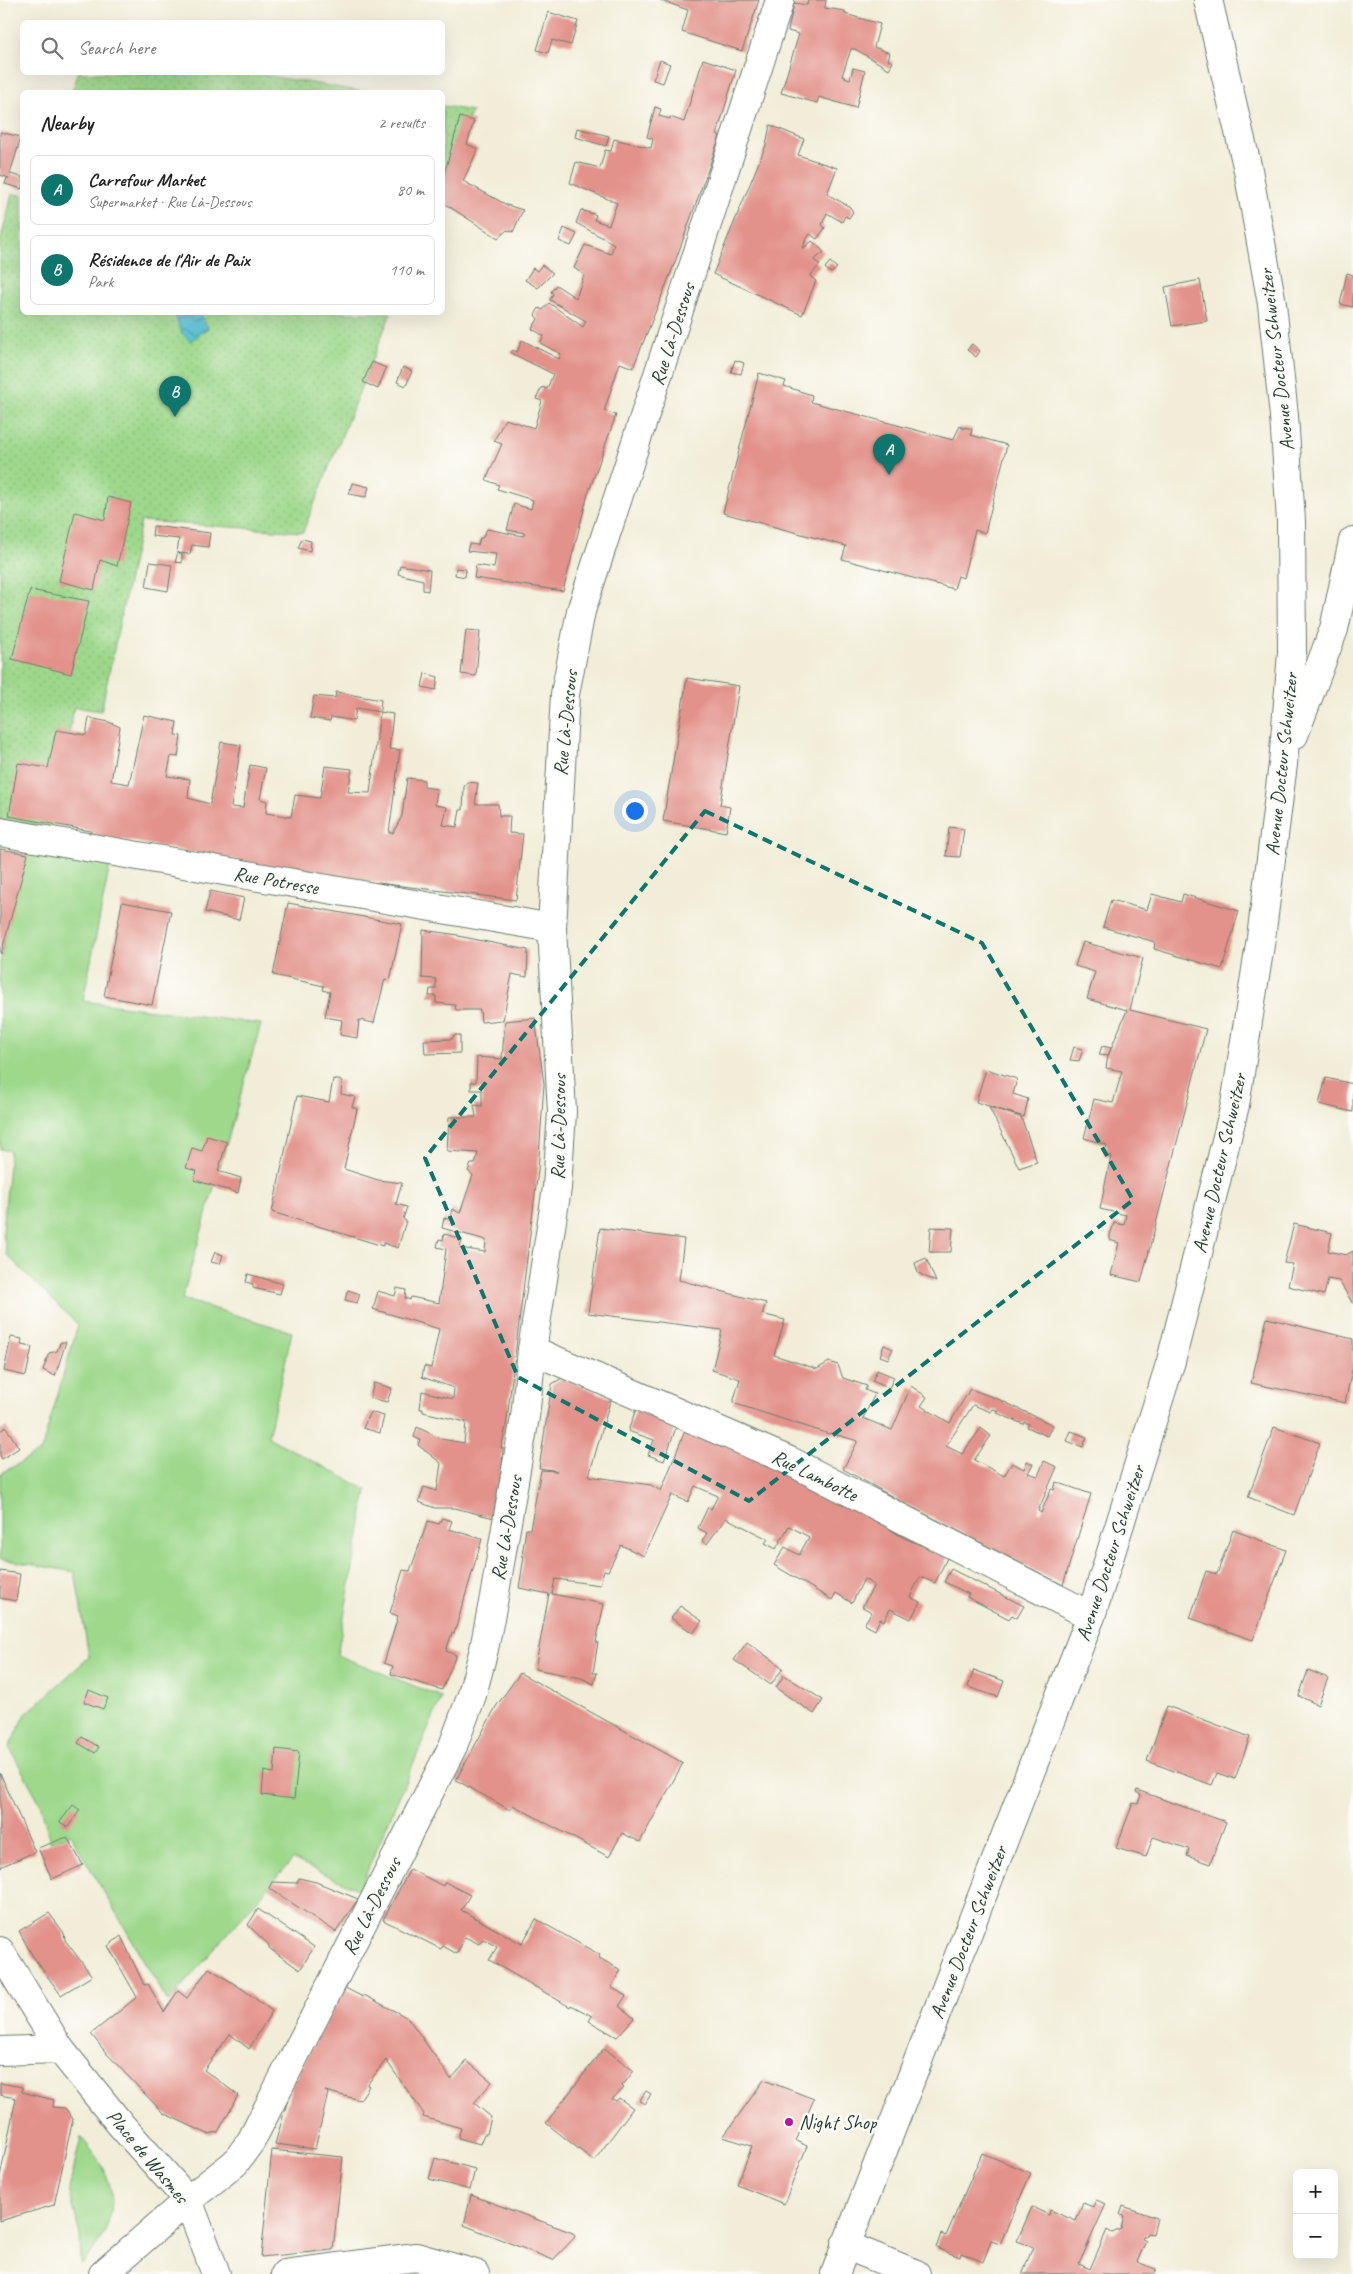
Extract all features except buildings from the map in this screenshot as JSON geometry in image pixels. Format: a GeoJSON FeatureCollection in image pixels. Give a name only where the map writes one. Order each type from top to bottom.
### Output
{"type":"FeatureCollection","features":[{"type":"Feature","properties":{"kind":"street","name":"Rue Là-Dessous"},"geometry":{"type":"LineString","coordinates":[[103,2274],[188,2200],[235,2163],[251,2141],[453,1746],[472,1695],[484,1649],[525,1417],[532,1350],[557,1188],[562,1112],[552,928],[565,694],[581,611],[780,0]]}},
{"type":"Feature","properties":{"kind":"street","name":"Avenue Docteur Schweitzer"},"geometry":{"type":"LineString","coordinates":[[835,2274],[1091,1616],[1171,1361],[1235,1105],[1261,938],[1283,764],[1292,653],[1291,521],[1284,416],[1272,304],[1248,170],[1208,0]]}},
{"type":"Feature","properties":{"kind":"street"},"geometry":{"type":"LineString","coordinates":[[1283,764],[1334,629],[1353,541]]}},
{"type":"Feature","properties":{"kind":"street","name":"Rue Potresse"},"geometry":{"type":"LineString","coordinates":[[0,832],[552,928]]}},
{"type":"Feature","properties":{"kind":"street","name":"Rue Lambotte"},"geometry":{"type":"LineString","coordinates":[[532,1350],[790,1461],[1091,1616]]}},
{"type":"Feature","properties":{"kind":"street","name":"Place de Wasmes"},"geometry":{"type":"LineString","coordinates":[[0,1952],[60,2050],[120,2125],[188,2200],[216,2274]]}},
{"type":"Feature","properties":{"kind":"street"},"geometry":{"type":"LineString","coordinates":[[0,2051],[60,2050]]}},
{"type":"Feature","properties":{"kind":"street"},"geometry":{"type":"LineString","coordinates":[[845,2245],[916,2274]]}},
{"type":"Feature","properties":{"kind":"street"},"geometry":{"type":"LineString","coordinates":[[285,2274],[416,2257],[475,2274]]}},
{"type":"Feature","properties":{"kind":"highlighted area"},"geometry":{"type":"Polygon","coordinates":[[[705,811],[982,943],[1133,1200],[749,1501],[518,1377],[425,1158],[705,811]]]}},
{"type":"Feature","properties":{"kind":"green space"},"geometry":{"type":"Polygon","coordinates":[[[77,75],[263,75],[354,90],[73,90],[77,75]]]}},
{"type":"Feature","properties":{"kind":"green space"},"geometry":{"type":"Polygon","coordinates":[[[445,106],[472,111],[445,179],[445,106]]]}},
{"type":"Feature","properties":{"kind":"green space"},"geometry":{"type":"Polygon","coordinates":[[[12,194],[20,195],[20,315],[390,315],[303,532],[141,521],[101,711],[74,707],[52,828],[0,820],[0,243],[12,194]]]}},
{"type":"Feature","properties":{"kind":"green space"},"geometry":{"type":"Polygon","coordinates":[[[27,843],[110,865],[83,1001],[261,1024],[182,1299],[292,1332],[268,1437],[367,1490],[337,1655],[442,1697],[359,1890],[293,1859],[168,2002],[70,1834],[50,1842],[40,1803],[9,1747],[26,1714],[89,1657],[75,1572],[0,1559],[0,1474],[41,1451],[78,1325],[7,1255],[3,1233],[10,1151],[0,1149],[0,962],[27,843]]]}},
{"type":"Feature","properties":{"kind":"green space"},"geometry":{"type":"Polygon","coordinates":[[[81,2137],[104,2170],[112,2201],[105,2232],[81,2265],[80,2235],[69,2189],[81,2137]]]}},
{"type":"Feature","properties":{"kind":"water"},"geometry":{"type":"Polygon","coordinates":[[[175,315],[201,315],[208,328],[190,341],[182,333],[175,315]]]}},
{"type":"Feature","properties":{"kind":"place","name":"Résidence de l'Air de Paix"},"geometry":{"type":"Point","coordinates":[175,417]}},
{"type":"Feature","properties":{"kind":"place","name":"Carrefour Market"},"geometry":{"type":"Point","coordinates":[889,475]}},
{"type":"Feature","properties":{"kind":"place","name":"Night Shop"},"geometry":{"type":"Point","coordinates":[789,2122]}}]}
